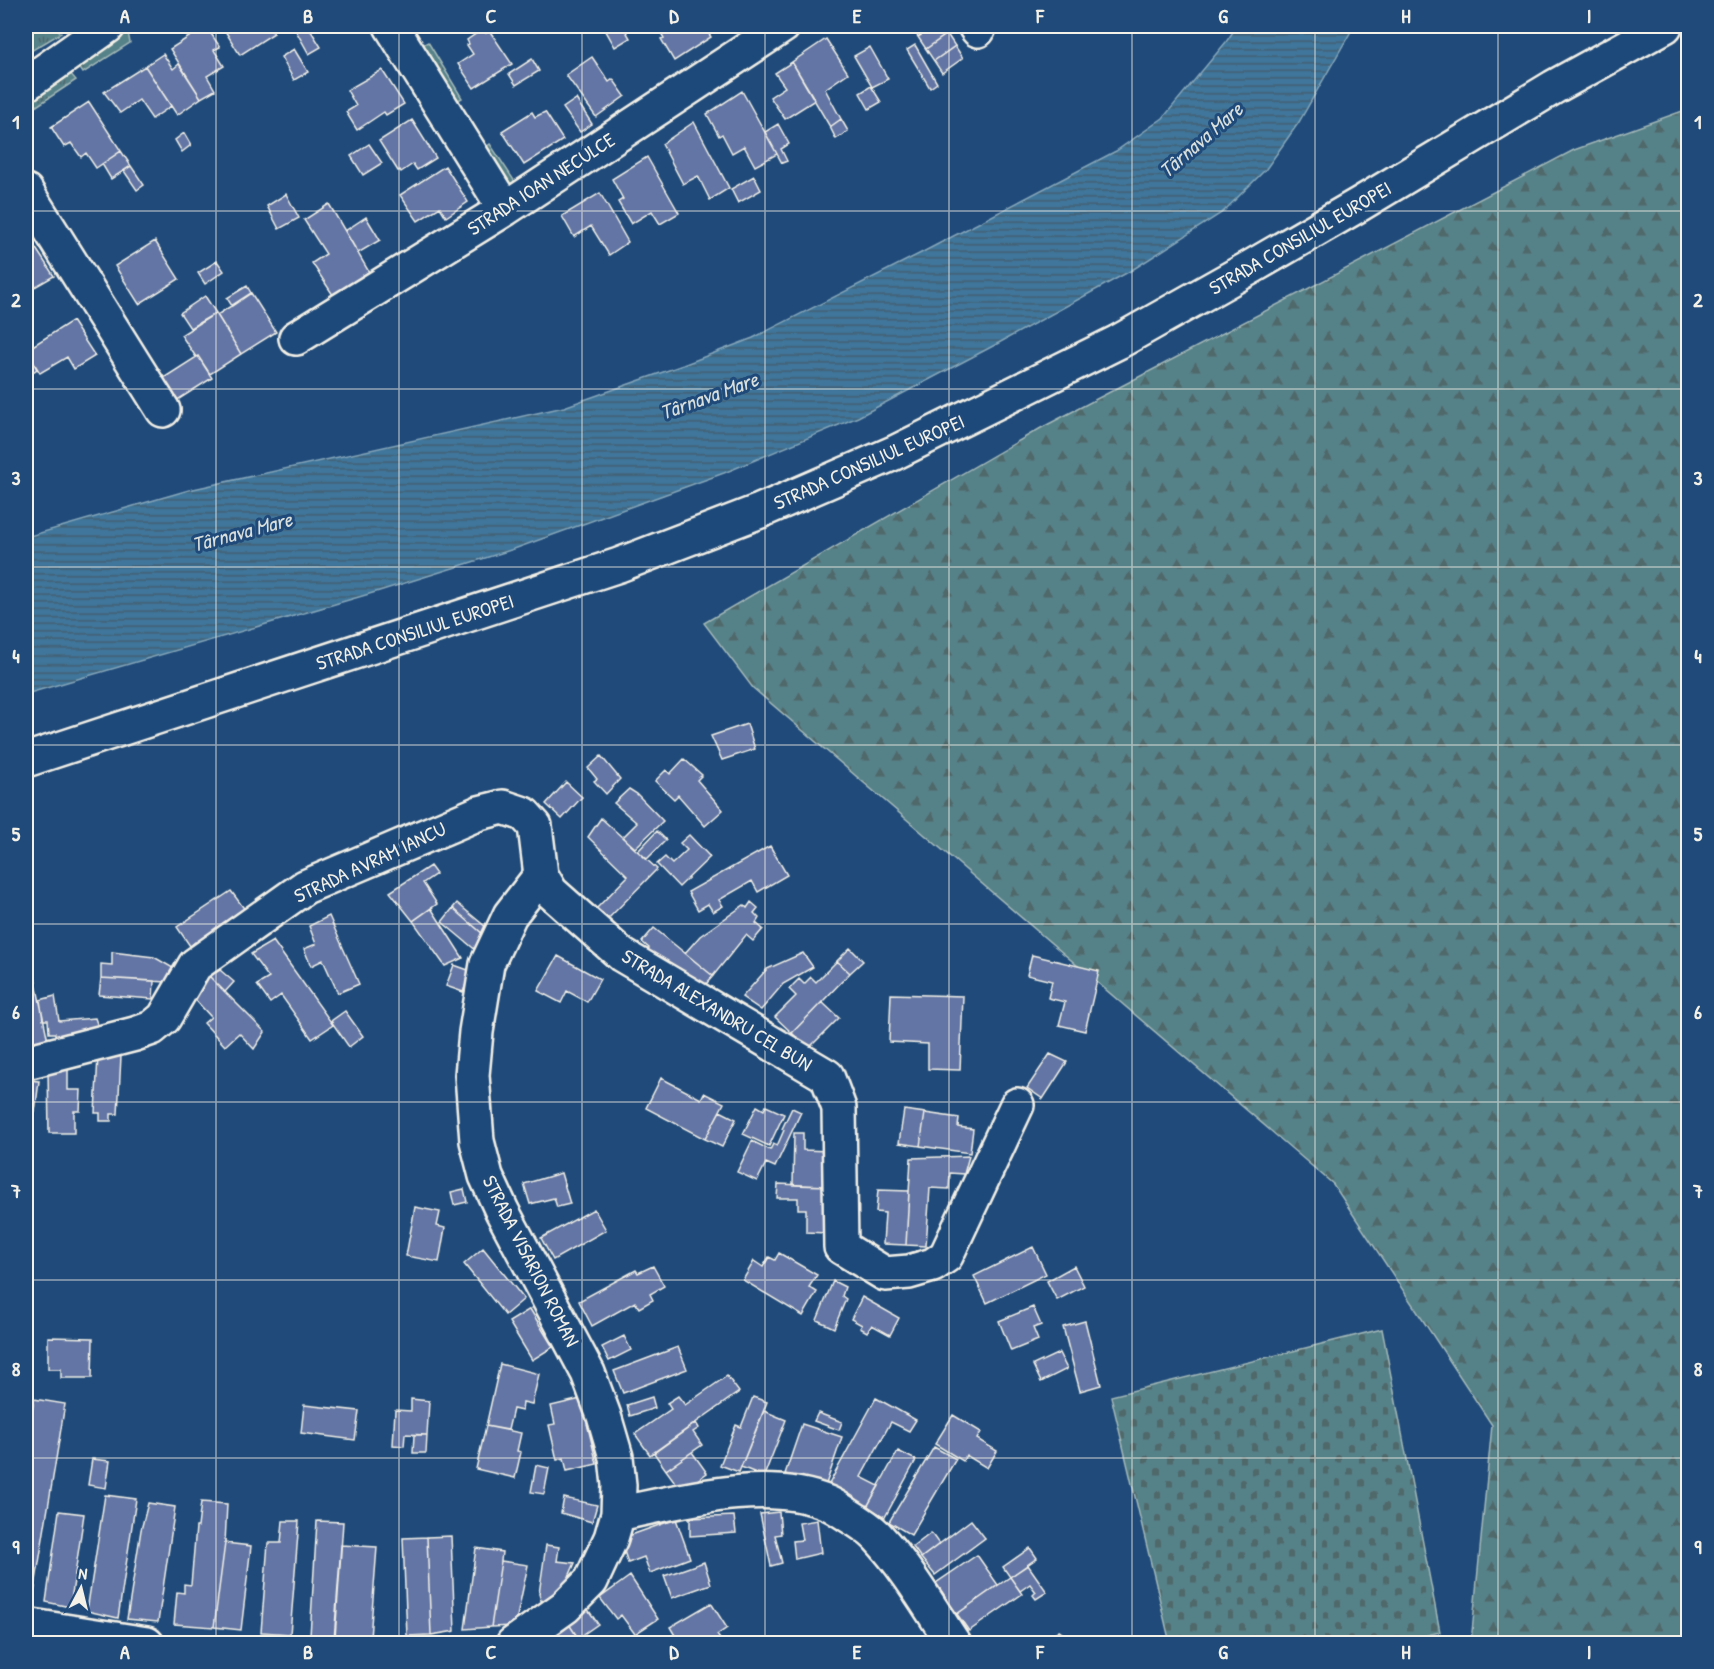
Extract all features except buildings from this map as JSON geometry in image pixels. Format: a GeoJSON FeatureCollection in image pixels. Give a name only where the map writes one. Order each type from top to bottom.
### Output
{"type":"FeatureCollection","features":[{"type":"Feature","properties":{"kind":"main road"},"geometry":{"type":"LineString","coordinates":[[26,84],[108,26]]}},
{"type":"Feature","properties":{"kind":"main road"},"geometry":{"type":"LineString","coordinates":[[391,26],[506,209]]}},
{"type":"Feature","properties":{"kind":"main road","name":"STRADA IOAN NECULCE"},"geometry":{"type":"LineString","coordinates":[[296,338],[506,209],[783,26]]}},
{"type":"Feature","properties":{"kind":"main road","name":"STRADA CONSILIUL EUROPEI"},"geometry":{"type":"LineString","coordinates":[[26,760],[619,565],[760,511],[894,453],[1129,336],[1350,210],[1554,87],[1660,28]]}},
{"type":"Feature","properties":{"kind":"main road"},"geometry":{"type":"LineString","coordinates":[[26,191],[163,410]]}},
{"type":"Feature","properties":{"kind":"main road","name":"STRADA AVRAM IANCU"},"geometry":{"type":"LineString","coordinates":[[26,1062],[152,1028],[165,1018],[195,965],[305,888],[478,813],[503,807],[524,814],[535,826],[541,875]]}},
{"type":"Feature","properties":{"kind":"main road","name":"STRADA ALEXANDRU CEL BUN"},"geometry":{"type":"LineString","coordinates":[[541,875],[550,892],[622,956],[827,1076],[839,1108],[841,1247],[885,1274],[909,1272],[933,1265],[946,1256],[1017,1105]]}},
{"type":"Feature","properties":{"kind":"main road","name":"STRADA VISARION ROMAN"},"geometry":{"type":"LineString","coordinates":[[513,1644],[565,1607],[591,1581],[611,1538],[618,1514],[619,1485],[616,1457],[604,1416],[588,1374],[502,1211],[486,1176],[477,1140],[472,1075],[487,964],[510,915],[541,875]]}},
{"type":"Feature","properties":{"kind":"main road"},"geometry":{"type":"LineString","coordinates":[[618,1514],[716,1495],[763,1491],[795,1494],[828,1503],[876,1534],[894,1555],[954,1644]]}},
{"type":"Feature","properties":{"kind":"main road"},"geometry":{"type":"LineString","coordinates":[[26,1625],[147,1644]]}},
{"type":"Feature","properties":{"kind":"green space"},"geometry":{"type":"Polygon","coordinates":[[[40,26],[55,26],[61,33],[26,54],[26,35],[40,26]]]}},
{"type":"Feature","properties":{"kind":"green space"},"geometry":{"type":"Polygon","coordinates":[[[122,26],[128,32],[130,43],[83,73],[73,58],[122,26]]]}},
{"type":"Feature","properties":{"kind":"green space"},"geometry":{"type":"Polygon","coordinates":[[[428,42],[462,98],[457,101],[422,45],[428,42]]]}},
{"type":"Feature","properties":{"kind":"green space"},"geometry":{"type":"Polygon","coordinates":[[[63,65],[76,80],[26,113],[26,90],[63,65]]]}},
{"type":"Feature","properties":{"kind":"green space"},"geometry":{"type":"Polygon","coordinates":[[[1688,109],[1688,1643],[1471,1643],[1492,1425],[1333,1184],[753,688],[704,623],[1041,428],[1574,150],[1688,109]]]}},
{"type":"Feature","properties":{"kind":"green space"},"geometry":{"type":"Polygon","coordinates":[[[490,144],[521,191],[509,188],[485,148],[490,144]]]}},
{"type":"Feature","properties":{"kind":"green space"},"geometry":{"type":"Polygon","coordinates":[[[1382,1329],[1440,1632],[1395,1643],[1170,1643],[1111,1396],[1382,1329]]]}},
{"type":"Feature","properties":{"kind":"water","name":"Târnava Mare"},"geometry":{"type":"Polygon","coordinates":[[[1237,26],[1354,26],[1299,122],[1266,169],[1223,212],[1132,270],[858,417],[724,473],[514,549],[376,592],[26,694],[26,537],[189,490],[564,407],[753,338],[1116,151],[1163,118],[1237,26]]]}}]}
